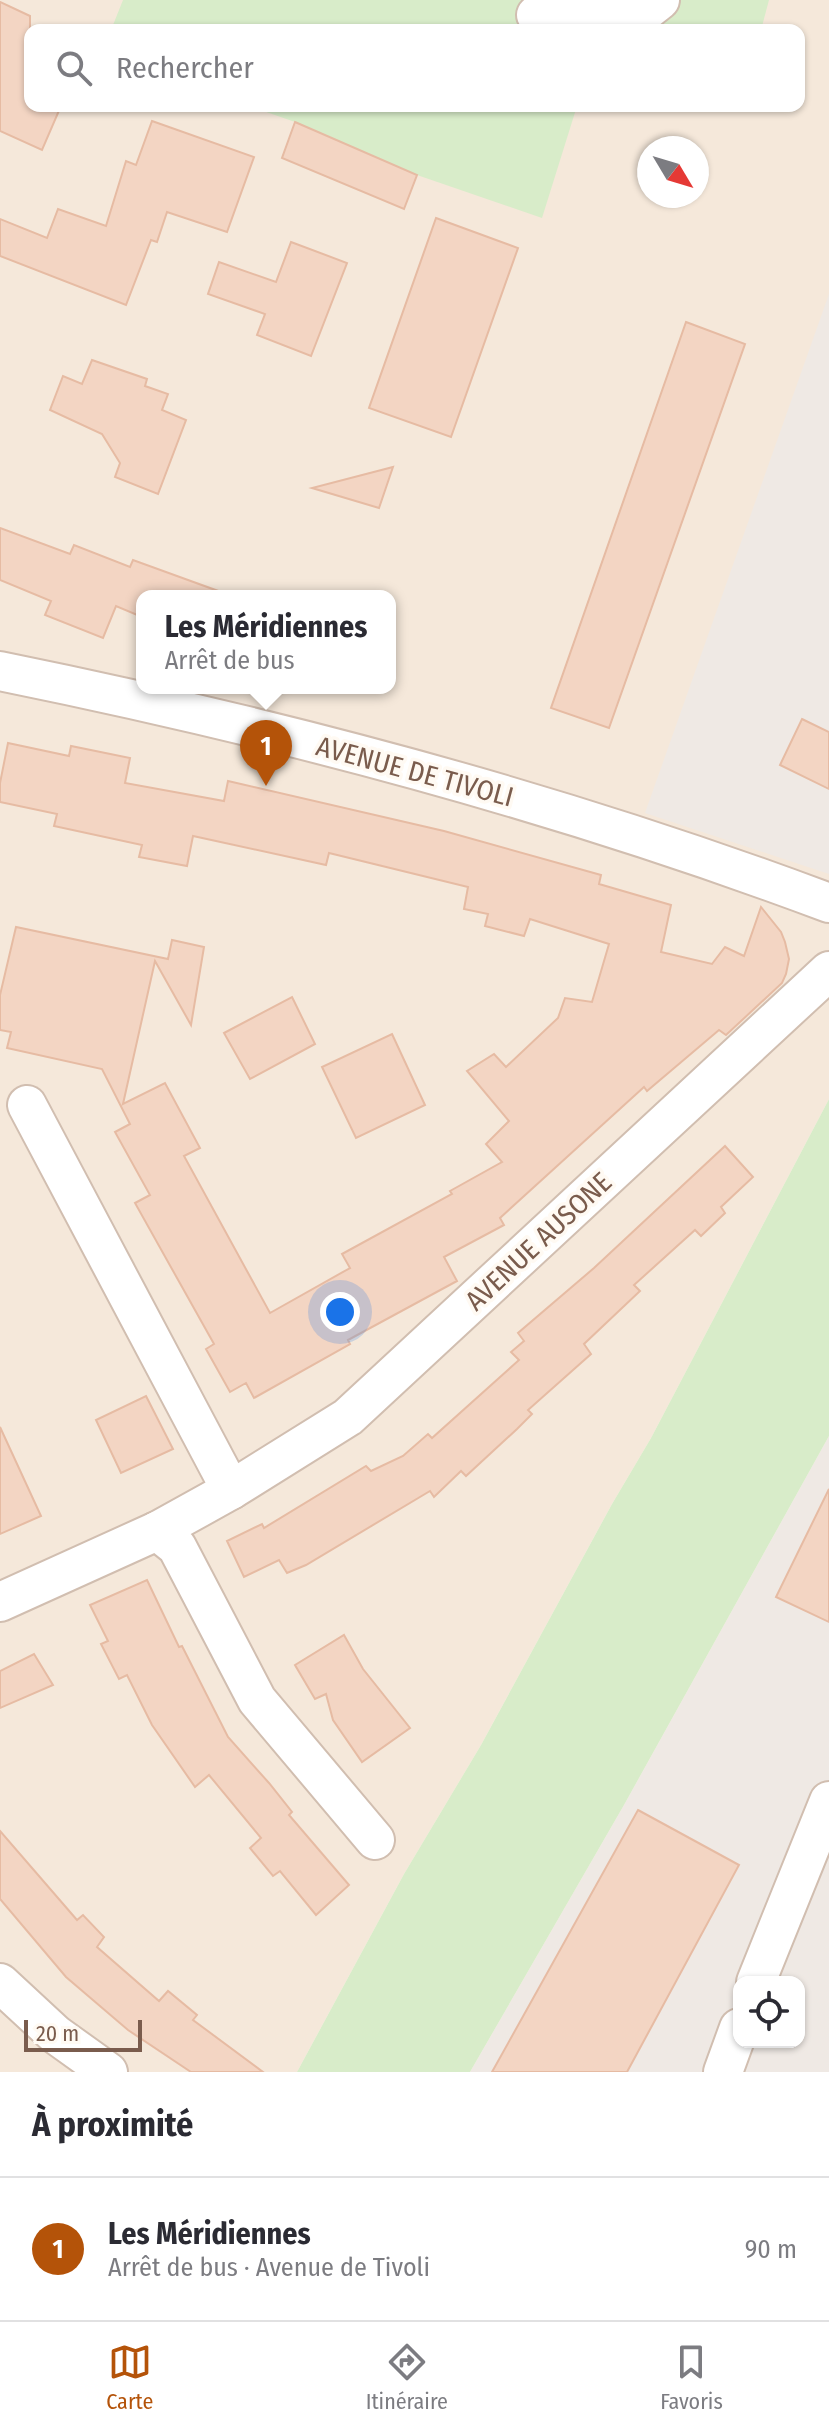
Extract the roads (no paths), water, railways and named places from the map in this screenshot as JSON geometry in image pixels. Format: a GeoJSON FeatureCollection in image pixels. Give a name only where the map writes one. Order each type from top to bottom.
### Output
{"type":"FeatureCollection","features":[{"type":"Feature","properties":{"kind":"street"},"geometry":{"type":"LineString","coordinates":[[536,15],[644,6]]}},
{"type":"Feature","properties":{"kind":"street","name":"AVENUE DE TIVOLI"},"geometry":{"type":"LineString","coordinates":[[0,671],[137,700],[443,777],[778,883],[829,903]]}},
{"type":"Feature","properties":{"kind":"street","name":"AVENUE DE TIVOLI"},"geometry":{"type":"LineString","coordinates":[[778,883],[829,916]]}},
{"type":"Feature","properties":{"kind":"street","name":"AVENUE AUSONE"},"geometry":{"type":"LineString","coordinates":[[0,1602],[157,1531],[231,1490],[348,1417],[829,971]]}},
{"type":"Feature","properties":{"kind":"street"},"geometry":{"type":"LineString","coordinates":[[27,1105],[231,1490]]}},
{"type":"Feature","properties":{"kind":"street"},"geometry":{"type":"LineString","coordinates":[[157,1531],[177,1547],[257,1700],[375,1840]]}},
{"type":"Feature","properties":{"kind":"street"},"geometry":{"type":"LineString","coordinates":[[758,1976],[829,1801]]}},
{"type":"Feature","properties":{"kind":"street"},"geometry":{"type":"LineString","coordinates":[[0,1983],[55,2034],[108,2072]]}},
{"type":"Feature","properties":{"kind":"street"},"geometry":{"type":"LineString","coordinates":[[723,2072],[733,2044]]}},
{"type":"Feature","properties":{"kind":"place","name":"Les Méridiennes"},"geometry":{"type":"Point","coordinates":[266,786]}}]}
